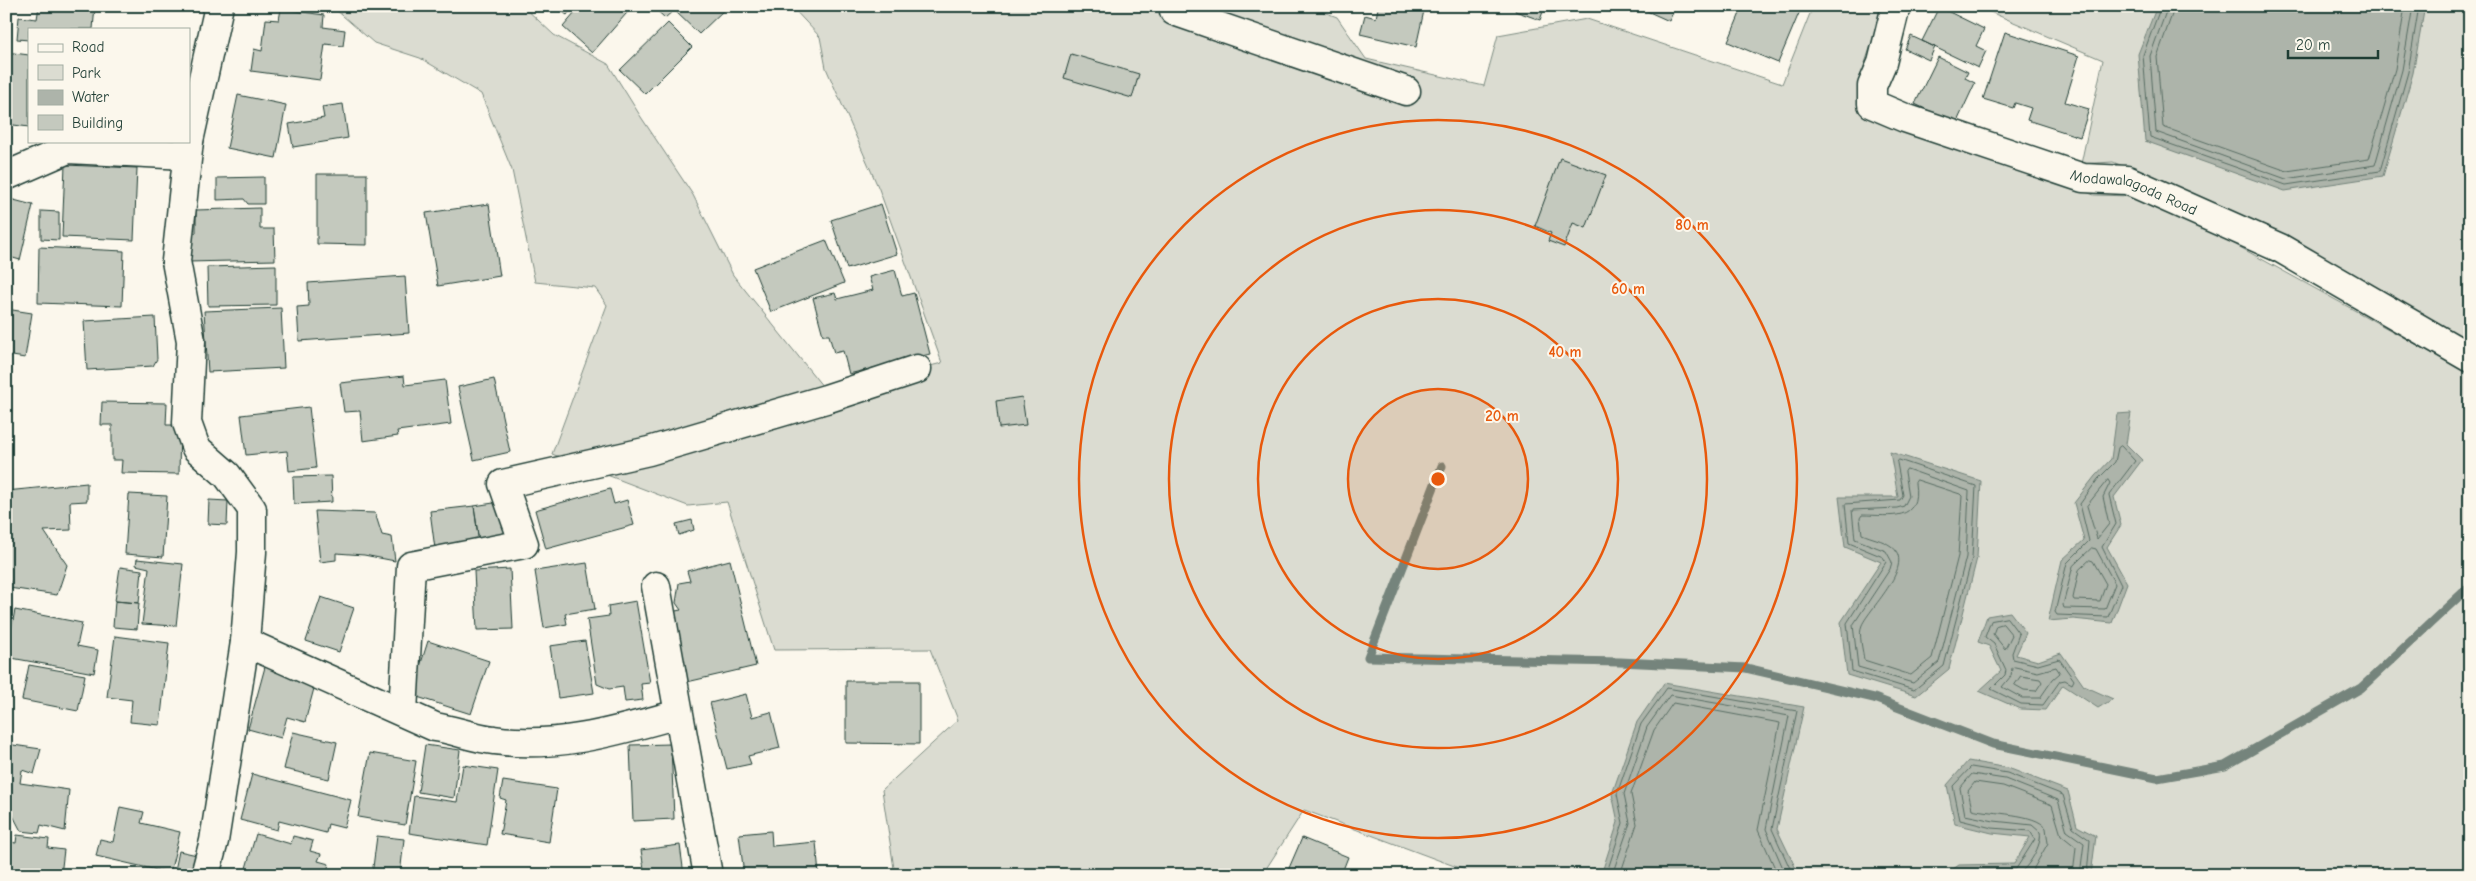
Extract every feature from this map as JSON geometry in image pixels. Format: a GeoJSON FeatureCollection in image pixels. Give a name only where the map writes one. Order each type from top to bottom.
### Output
{"type":"FeatureCollection","features":[{"type":"Feature","properties":{"kind":"street"},"geometry":{"type":"LineString","coordinates":[[190,137],[219,6]]}},
{"type":"Feature","properties":{"kind":"street"},"geometry":{"type":"LineString","coordinates":[[1176,6],[1174,11],[1406,91]]}},
{"type":"Feature","properties":{"kind":"street","name":"Modawalagoda Road"},"geometry":{"type":"LineString","coordinates":[[1896,6],[1882,63],[1872,86],[1872,104],[1905,118],[2083,178],[2127,180],[2280,248],[2470,358]]}},
{"type":"Feature","properties":{"kind":"street"},"geometry":{"type":"LineString","coordinates":[[6,176],[68,149],[188,146],[176,261],[191,341],[186,423],[196,448],[227,476],[252,509],[252,552],[245,642],[214,841],[205,875]]}},
{"type":"Feature","properties":{"kind":"street"},"geometry":{"type":"LineString","coordinates":[[402,712],[411,566],[524,544],[504,484],[649,451],[826,399],[917,369]]}},
{"type":"Feature","properties":{"kind":"street"},"geometry":{"type":"LineString","coordinates":[[656,586],[708,875]]}},
{"type":"Feature","properties":{"kind":"street"},"geometry":{"type":"LineString","coordinates":[[245,642],[435,727],[457,730],[493,740],[540,742],[601,736],[678,714]]}},
{"type":"Feature","properties":{"kind":"green space"},"geometry":{"type":"Polygon","coordinates":[[[335,6],[523,6],[554,35],[608,64],[693,195],[733,275],[827,392],[942,363],[879,189],[826,68],[820,37],[791,6],[1308,6],[1337,17],[1366,59],[1484,86],[1498,35],[1587,19],[1782,84],[1813,6],[1880,6],[1882,12],[1864,66],[1865,112],[2094,195],[2132,196],[2198,224],[2470,374],[2470,875],[1465,875],[1465,870],[1304,810],[1262,875],[895,875],[882,790],[958,720],[930,649],[774,650],[727,502],[688,506],[552,454],[607,305],[595,288],[535,282],[512,170],[481,94],[420,58],[374,43],[335,9],[335,6]]]}},
{"type":"Feature","properties":{"kind":"green space"},"geometry":{"type":"Polygon","coordinates":[[[1976,6],[2470,6],[2470,342],[2198,197],[2113,162],[2081,164],[2103,60],[1976,6]]]}},
{"type":"Feature","properties":{"kind":"water"},"geometry":{"type":"Polygon","coordinates":[[[2157,6],[2425,6],[2413,73],[2383,176],[2285,191],[2145,141],[2138,54],[2157,6]]]}},
{"type":"Feature","properties":{"kind":"water"},"geometry":{"type":"Polygon","coordinates":[[[2131,413],[2126,444],[2142,460],[2114,497],[2121,525],[2107,547],[2127,583],[2112,623],[2073,619],[2048,621],[2062,560],[2084,540],[2074,503],[2111,459],[2117,414],[2131,413]]]}},
{"type":"Feature","properties":{"kind":"water"},"geometry":{"type":"Polygon","coordinates":[[[1890,452],[1981,481],[1977,558],[1949,669],[1916,696],[1847,675],[1841,622],[1881,562],[1845,547],[1839,497],[1898,497],[1890,452]]]}},
{"type":"Feature","properties":{"kind":"water"},"geometry":{"type":"Polygon","coordinates":[[[2010,612],[2026,633],[2016,655],[2038,661],[2061,653],[2084,686],[2113,699],[2098,708],[2063,685],[2046,710],[2020,709],[1979,691],[2001,671],[1989,646],[1978,642],[1987,616],[2010,612]]]}},
{"type":"Feature","properties":{"kind":"water"},"geometry":{"type":"Polygon","coordinates":[[[1664,683],[1804,707],[1777,829],[1799,875],[1601,875],[1618,822],[1612,794],[1637,722],[1664,683]]]}},
{"type":"Feature","properties":{"kind":"water"},"geometry":{"type":"Polygon","coordinates":[[[1968,761],[2008,768],[2068,791],[2077,826],[2096,836],[2091,875],[1944,875],[1959,865],[2014,864],[2030,837],[1992,833],[1955,824],[1947,785],[1968,761]]]}},
{"type":"Feature","properties":{"kind":"building"},"geometry":{"type":"Polygon","coordinates":[[[39,6],[95,6],[93,28],[28,28],[28,40],[17,39],[19,17],[37,19],[39,6]]]}},
{"type":"Feature","properties":{"kind":"building"},"geometry":{"type":"Polygon","coordinates":[[[554,6],[573,6],[567,15],[554,6]]]}},
{"type":"Feature","properties":{"kind":"building"},"geometry":{"type":"Polygon","coordinates":[[[581,6],[633,6],[592,53],[563,27],[581,6]]]}},
{"type":"Feature","properties":{"kind":"building"},"geometry":{"type":"Polygon","coordinates":[[[652,6],[727,7],[699,34],[674,10],[665,18],[652,6]]]}},
{"type":"Feature","properties":{"kind":"building"},"geometry":{"type":"Polygon","coordinates":[[[1373,6],[1425,6],[1416,47],[1360,34],[1365,15],[1376,18],[1378,8],[1373,6]]]}},
{"type":"Feature","properties":{"kind":"building"},"geometry":{"type":"Polygon","coordinates":[[[1517,6],[1545,6],[1540,20],[1515,11],[1517,6]]]}},
{"type":"Feature","properties":{"kind":"building"},"geometry":{"type":"Polygon","coordinates":[[[1636,6],[1676,6],[1669,21],[1636,6]]]}},
{"type":"Feature","properties":{"kind":"building"},"geometry":{"type":"Polygon","coordinates":[[[1743,6],[1802,6],[1778,63],[1728,42],[1743,6]]]}},
{"type":"Feature","properties":{"kind":"building"},"geometry":{"type":"Polygon","coordinates":[[[1939,7],[1984,29],[1976,46],[1986,51],[1978,68],[1922,41],[1939,7]]]}},
{"type":"Feature","properties":{"kind":"building"},"geometry":{"type":"Polygon","coordinates":[[[281,9],[324,15],[323,27],[345,30],[343,46],[325,44],[320,80],[251,71],[254,49],[262,51],[266,19],[279,20],[281,9]]]}},
{"type":"Feature","properties":{"kind":"building"},"geometry":{"type":"Polygon","coordinates":[[[668,23],[692,47],[645,94],[620,70],[668,23]]]}},
{"type":"Feature","properties":{"kind":"building"},"geometry":{"type":"Polygon","coordinates":[[[2005,32],[2079,56],[2065,102],[2089,109],[2080,137],[2027,120],[2031,108],[2015,103],[2013,108],[1983,99],[2005,32]]]}},
{"type":"Feature","properties":{"kind":"building"},"geometry":{"type":"Polygon","coordinates":[[[1911,36],[1935,47],[1929,60],[1905,49],[1911,36]]]}},
{"type":"Feature","properties":{"kind":"building"},"geometry":{"type":"Polygon","coordinates":[[[6,52],[28,55],[28,127],[6,124],[6,52]]]}},
{"type":"Feature","properties":{"kind":"building"},"geometry":{"type":"Polygon","coordinates":[[[1071,54],[1139,74],[1132,98],[1064,78],[1071,54]]]}},
{"type":"Feature","properties":{"kind":"building"},"geometry":{"type":"Polygon","coordinates":[[[1938,57],[1968,72],[1965,78],[1975,83],[1956,124],[1915,104],[1938,57]]]}},
{"type":"Feature","properties":{"kind":"building"},"geometry":{"type":"Polygon","coordinates":[[[238,95],[286,105],[276,158],[227,148],[238,95]]]}},
{"type":"Feature","properties":{"kind":"building"},"geometry":{"type":"Polygon","coordinates":[[[343,104],[348,138],[293,147],[289,124],[324,118],[322,107],[343,104]]]}},
{"type":"Feature","properties":{"kind":"building"},"geometry":{"type":"Polygon","coordinates":[[[1560,158],[1606,175],[1586,228],[1573,223],[1564,247],[1548,241],[1551,233],[1535,226],[1560,158]]]}},
{"type":"Feature","properties":{"kind":"building"},"geometry":{"type":"Polygon","coordinates":[[[65,165],[137,168],[134,240],[62,237],[65,165]]]}},
{"type":"Feature","properties":{"kind":"building"},"geometry":{"type":"Polygon","coordinates":[[[317,174],[367,174],[367,245],[317,244],[317,174]]]}},
{"type":"Feature","properties":{"kind":"building"},"geometry":{"type":"Polygon","coordinates":[[[264,177],[264,204],[248,204],[244,199],[217,200],[217,178],[264,177]]]}},
{"type":"Feature","properties":{"kind":"building"},"geometry":{"type":"Polygon","coordinates":[[[6,198],[33,205],[20,260],[6,256],[6,198]]]}},
{"type":"Feature","properties":{"kind":"building"},"geometry":{"type":"Polygon","coordinates":[[[489,204],[500,276],[438,286],[426,213],[489,204]]]}},
{"type":"Feature","properties":{"kind":"building"},"geometry":{"type":"Polygon","coordinates":[[[881,204],[897,254],[847,269],[831,220],[881,204]]]}},
{"type":"Feature","properties":{"kind":"building"},"geometry":{"type":"Polygon","coordinates":[[[260,208],[260,229],[274,229],[275,260],[188,262],[187,233],[196,233],[196,210],[260,208]]]}},
{"type":"Feature","properties":{"kind":"building"},"geometry":{"type":"Polygon","coordinates":[[[41,211],[59,212],[59,240],[41,239],[41,211]]]}},
{"type":"Feature","properties":{"kind":"building"},"geometry":{"type":"Polygon","coordinates":[[[826,240],[844,283],[771,312],[753,268],[826,240]]]}},
{"type":"Feature","properties":{"kind":"building"},"geometry":{"type":"Polygon","coordinates":[[[39,247],[124,251],[122,306],[38,303],[39,247]]]}},
{"type":"Feature","properties":{"kind":"building"},"geometry":{"type":"Polygon","coordinates":[[[276,265],[276,305],[208,306],[207,267],[276,265]]]}},
{"type":"Feature","properties":{"kind":"building"},"geometry":{"type":"Polygon","coordinates":[[[895,270],[902,296],[914,293],[930,354],[849,374],[843,351],[834,353],[829,335],[823,335],[813,298],[835,293],[837,299],[873,290],[869,277],[895,270]]]}},
{"type":"Feature","properties":{"kind":"building"},"geometry":{"type":"Polygon","coordinates":[[[405,276],[409,333],[299,341],[297,307],[309,306],[308,283],[405,276]]]}},
{"type":"Feature","properties":{"kind":"building"},"geometry":{"type":"Polygon","coordinates":[[[281,308],[284,368],[208,372],[204,311],[281,308]]]}},
{"type":"Feature","properties":{"kind":"building"},"geometry":{"type":"Polygon","coordinates":[[[6,309],[32,313],[25,358],[6,355],[6,309]]]}},
{"type":"Feature","properties":{"kind":"building"},"geometry":{"type":"Polygon","coordinates":[[[155,317],[157,359],[153,366],[87,370],[84,321],[155,317]]]}},
{"type":"Feature","properties":{"kind":"building"},"geometry":{"type":"Polygon","coordinates":[[[404,376],[405,385],[445,380],[451,424],[397,431],[398,436],[363,441],[360,411],[344,412],[340,383],[404,376]]]}},
{"type":"Feature","properties":{"kind":"building"},"geometry":{"type":"Polygon","coordinates":[[[494,379],[510,452],[474,460],[458,387],[494,379]]]}},
{"type":"Feature","properties":{"kind":"building"},"geometry":{"type":"Polygon","coordinates":[[[1022,397],[1026,425],[999,428],[996,401],[1022,397]]]}},
{"type":"Feature","properties":{"kind":"building"},"geometry":{"type":"Polygon","coordinates":[[[102,402],[167,403],[166,425],[180,425],[179,474],[121,473],[122,460],[112,460],[112,425],[101,425],[102,402]]]}},
{"type":"Feature","properties":{"kind":"building"},"geometry":{"type":"Polygon","coordinates":[[[309,407],[316,468],[289,471],[287,451],[246,455],[241,415],[309,407]]]}},
{"type":"Feature","properties":{"kind":"building"},"geometry":{"type":"Polygon","coordinates":[[[331,476],[332,502],[294,504],[293,477],[331,476]]]}},
{"type":"Feature","properties":{"kind":"building"},"geometry":{"type":"Polygon","coordinates":[[[87,483],[87,501],[70,502],[71,530],[44,531],[67,565],[57,595],[9,588],[10,581],[6,580],[6,491],[87,483]]]}},
{"type":"Feature","properties":{"kind":"building"},"geometry":{"type":"Polygon","coordinates":[[[610,489],[614,504],[627,500],[634,525],[546,549],[535,510],[610,489]]]}},
{"type":"Feature","properties":{"kind":"building"},"geometry":{"type":"Polygon","coordinates":[[[129,494],[167,496],[163,557],[125,554],[129,494]]]}},
{"type":"Feature","properties":{"kind":"building"},"geometry":{"type":"Polygon","coordinates":[[[209,500],[228,501],[227,525],[208,524],[209,500]]]}},
{"type":"Feature","properties":{"kind":"building"},"geometry":{"type":"Polygon","coordinates":[[[500,502],[506,539],[479,543],[474,506],[500,502]]]}},
{"type":"Feature","properties":{"kind":"building"},"geometry":{"type":"Polygon","coordinates":[[[474,506],[479,543],[435,549],[430,511],[474,506]]]}},
{"type":"Feature","properties":{"kind":"building"},"geometry":{"type":"Polygon","coordinates":[[[315,511],[375,513],[382,535],[392,537],[395,561],[364,555],[336,553],[336,560],[320,562],[315,511]]]}},
{"type":"Feature","properties":{"kind":"building"},"geometry":{"type":"Polygon","coordinates":[[[692,520],[694,530],[679,535],[676,524],[692,520]]]}},
{"type":"Feature","properties":{"kind":"building"},"geometry":{"type":"Polygon","coordinates":[[[137,559],[183,564],[176,626],[142,624],[149,568],[136,565],[137,559]]]}},
{"type":"Feature","properties":{"kind":"building"},"geometry":{"type":"Polygon","coordinates":[[[730,560],[756,666],[687,682],[670,612],[681,610],[676,603],[679,583],[690,581],[687,571],[730,560]]]}},
{"type":"Feature","properties":{"kind":"building"},"geometry":{"type":"Polygon","coordinates":[[[587,563],[595,609],[565,614],[567,624],[544,628],[535,571],[587,563]]]}},
{"type":"Feature","properties":{"kind":"building"},"geometry":{"type":"Polygon","coordinates":[[[120,567],[142,570],[139,603],[115,601],[120,567]]]}},
{"type":"Feature","properties":{"kind":"building"},"geometry":{"type":"Polygon","coordinates":[[[510,569],[513,629],[477,630],[474,571],[510,569]]]}},
{"type":"Feature","properties":{"kind":"building"},"geometry":{"type":"Polygon","coordinates":[[[321,597],[354,608],[339,652],[306,641],[321,597]]]}},
{"type":"Feature","properties":{"kind":"building"},"geometry":{"type":"Polygon","coordinates":[[[115,601],[139,603],[137,629],[113,627],[115,601]]]}},
{"type":"Feature","properties":{"kind":"building"},"geometry":{"type":"Polygon","coordinates":[[[636,601],[650,683],[641,684],[643,700],[625,702],[623,687],[609,689],[597,684],[587,619],[609,616],[608,606],[636,601]]]}},
{"type":"Feature","properties":{"kind":"building"},"geometry":{"type":"Polygon","coordinates":[[[15,610],[82,623],[77,646],[98,650],[94,673],[6,657],[15,610]]]}},
{"type":"Feature","properties":{"kind":"building"},"geometry":{"type":"Polygon","coordinates":[[[115,636],[169,643],[160,725],[130,722],[132,700],[107,697],[115,636]]]}},
{"type":"Feature","properties":{"kind":"building"},"geometry":{"type":"Polygon","coordinates":[[[428,641],[489,661],[471,714],[411,695],[428,641]]]}},
{"type":"Feature","properties":{"kind":"building"},"geometry":{"type":"Polygon","coordinates":[[[585,641],[594,693],[558,698],[550,646],[585,641]]]}},
{"type":"Feature","properties":{"kind":"building"},"geometry":{"type":"Polygon","coordinates":[[[29,665],[85,675],[78,711],[22,700],[29,665]]]}},
{"type":"Feature","properties":{"kind":"building"},"geometry":{"type":"Polygon","coordinates":[[[265,667],[316,681],[305,722],[287,717],[281,738],[248,729],[265,667]]]}},
{"type":"Feature","properties":{"kind":"building"},"geometry":{"type":"Polygon","coordinates":[[[846,681],[919,681],[919,744],[846,743],[846,681]]]}},
{"type":"Feature","properties":{"kind":"building"},"geometry":{"type":"Polygon","coordinates":[[[746,694],[752,717],[771,712],[780,748],[748,756],[751,764],[727,769],[710,703],[746,694]]]}},
{"type":"Feature","properties":{"kind":"building"},"geometry":{"type":"Polygon","coordinates":[[[293,732],[337,742],[329,779],[284,769],[293,732]]]}},
{"type":"Feature","properties":{"kind":"building"},"geometry":{"type":"Polygon","coordinates":[[[6,744],[41,749],[34,774],[22,770],[20,783],[69,790],[65,831],[41,825],[39,833],[21,831],[8,806],[11,785],[6,782],[6,744]]]}},
{"type":"Feature","properties":{"kind":"building"},"geometry":{"type":"Polygon","coordinates":[[[671,744],[674,819],[633,821],[630,745],[671,744]]]}},
{"type":"Feature","properties":{"kind":"building"},"geometry":{"type":"Polygon","coordinates":[[[425,745],[460,750],[454,798],[418,792],[425,745]]]}},
{"type":"Feature","properties":{"kind":"building"},"geometry":{"type":"Polygon","coordinates":[[[370,753],[416,761],[405,825],[358,817],[370,753]]]}},
{"type":"Feature","properties":{"kind":"building"},"geometry":{"type":"Polygon","coordinates":[[[463,765],[498,770],[487,845],[409,833],[414,796],[457,802],[463,765]]]}},
{"type":"Feature","properties":{"kind":"building"},"geometry":{"type":"Polygon","coordinates":[[[252,774],[351,800],[344,828],[328,824],[326,833],[279,821],[277,830],[240,820],[252,774]]]}},
{"type":"Feature","properties":{"kind":"building"},"geometry":{"type":"Polygon","coordinates":[[[503,781],[557,789],[549,842],[500,834],[506,800],[500,798],[503,781]]]}},
{"type":"Feature","properties":{"kind":"building"},"geometry":{"type":"Polygon","coordinates":[[[120,807],[144,812],[141,823],[180,832],[170,873],[96,856],[100,839],[113,842],[120,807]]]}},
{"type":"Feature","properties":{"kind":"building"},"geometry":{"type":"Polygon","coordinates":[[[771,831],[772,846],[816,842],[819,875],[744,875],[739,834],[771,831]]]}},
{"type":"Feature","properties":{"kind":"building"},"geometry":{"type":"Polygon","coordinates":[[[256,834],[291,844],[293,836],[313,841],[310,851],[321,854],[318,861],[329,864],[326,875],[244,875],[256,834]]]}},
{"type":"Feature","properties":{"kind":"building"},"geometry":{"type":"Polygon","coordinates":[[[17,835],[49,839],[48,848],[64,850],[61,875],[6,875],[9,842],[16,843],[17,835]]]}},
{"type":"Feature","properties":{"kind":"building"},"geometry":{"type":"Polygon","coordinates":[[[377,836],[404,839],[400,875],[372,875],[377,836]]]}},
{"type":"Feature","properties":{"kind":"building"},"geometry":{"type":"Polygon","coordinates":[[[1302,838],[1348,857],[1341,875],[1286,875],[1302,838]]]}},
{"type":"Feature","properties":{"kind":"building"},"geometry":{"type":"Polygon","coordinates":[[[680,845],[684,875],[645,875],[641,850],[680,845]]]}},
{"type":"Feature","properties":{"kind":"building"},"geometry":{"type":"Polygon","coordinates":[[[179,851],[197,855],[193,875],[174,875],[179,851]]]}},
{"type":"Feature","properties":{"kind":"waterway"},"geometry":{"type":"LineString","coordinates":[[1442,466],[1368,657],[1620,662],[1746,668],[1874,698],[1993,744],[2157,778],[2225,766],[2361,688],[2470,586]]}}]}
